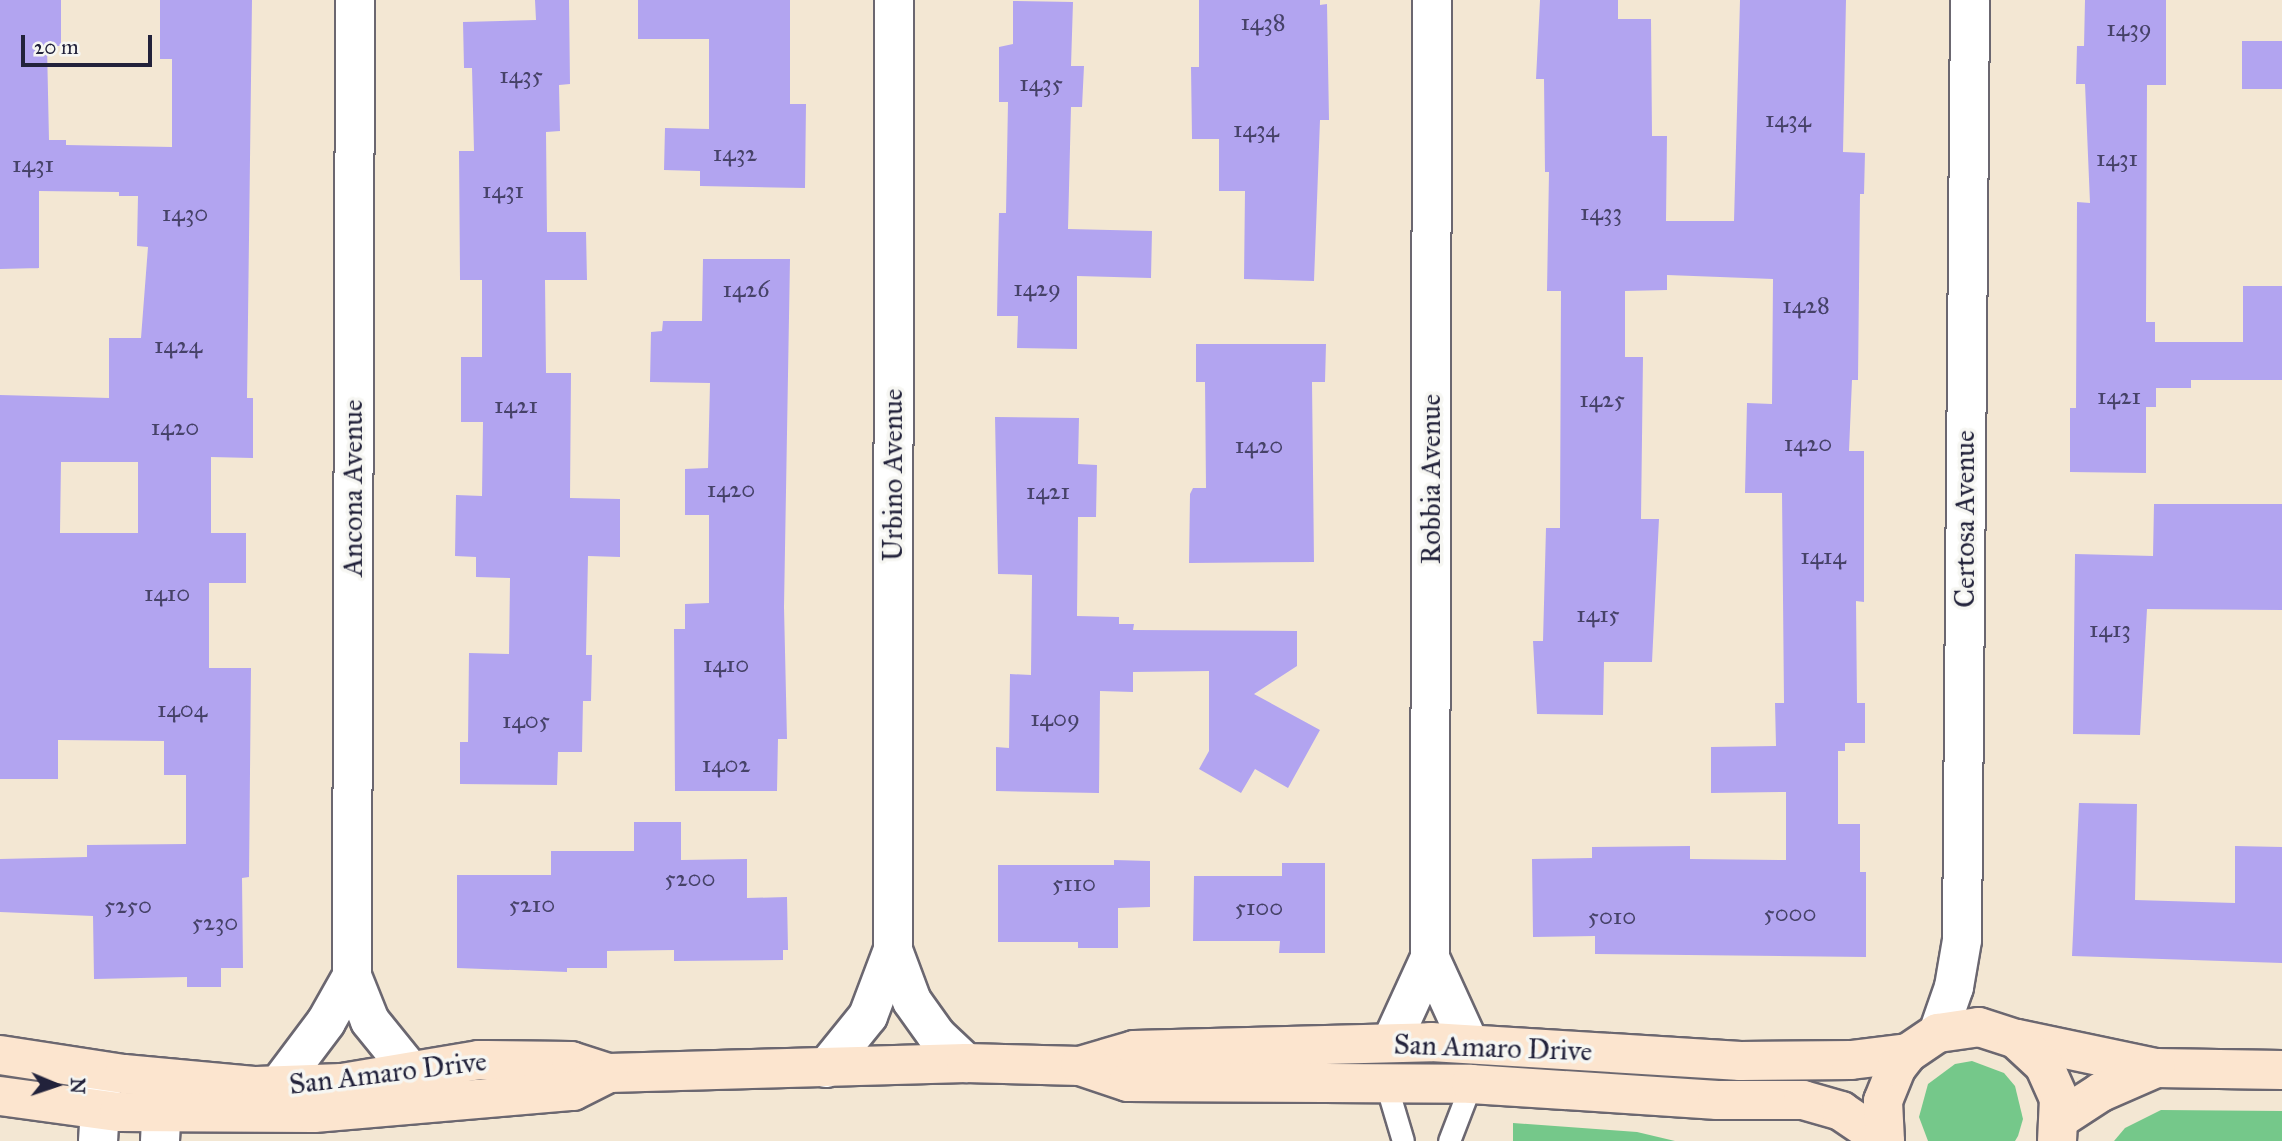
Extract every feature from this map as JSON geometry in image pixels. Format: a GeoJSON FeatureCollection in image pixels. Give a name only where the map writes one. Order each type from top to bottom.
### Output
{"type":"FeatureCollection","features":[{"type":"Feature","properties":{"kind":"street","name":"Ancona Avenue"},"geometry":{"type":"LineString","coordinates":[[355,0],[352,976],[369,1021],[408,1069]]}},
{"type":"Feature","properties":{"kind":"street","name":"Urbino Avenue"},"geometry":{"type":"LineString","coordinates":[[894,0],[893,950],[912,1001],[937,1036],[966,1063]]}},
{"type":"Feature","properties":{"kind":"street","name":"Robbia Avenue"},"geometry":{"type":"LineString","coordinates":[[1391,1043],[1430,958],[1433,0]]}},
{"type":"Feature","properties":{"kind":"street","name":"Certosa Avenue"},"geometry":{"type":"LineString","coordinates":[[1923,1043],[1954,987],[1962,940],[1970,0]]}},
{"type":"Feature","properties":{"kind":"street","name":"Urbino Avenue"},"geometry":{"type":"LineString","coordinates":[[826,1068],[868,1016],[893,950]]}},
{"type":"Feature","properties":{"kind":"street","name":"Robbia Avenue"},"geometry":{"type":"LineString","coordinates":[[1430,958],[1469,1042]]}},
{"type":"Feature","properties":{"kind":"street","name":"Ancona Avenue"},"geometry":{"type":"LineString","coordinates":[[278,1086],[326,1022],[352,976]]}},
{"type":"Feature","properties":{"kind":"street","name":"San Amaro Drive"},"geometry":{"type":"LineString","coordinates":[[1080,1066],[1134,1050],[1469,1042],[1740,1061],[1851,1060],[1979,1027],[2016,1039]]}},
{"type":"Feature","properties":{"kind":"street"},"geometry":{"type":"LineString","coordinates":[[2016,1039],[2156,1069],[2282,1070]]}},
{"type":"Feature","properties":{"kind":"street"},"geometry":{"type":"LineString","coordinates":[[2016,1039],[2044,1065],[2059,1099],[2059,1130]]}},
{"type":"Feature","properties":{"kind":"street"},"geometry":{"type":"LineString","coordinates":[[1885,1141],[1883,1101],[1923,1043]]}},
{"type":"Feature","properties":{"kind":"street"},"geometry":{"type":"LineString","coordinates":[[1430,1084],[1440,1071],[1456,1064],[1480,1065],[1532,1047]]}},
{"type":"Feature","properties":{"kind":"street","name":"San Amaro Drive"},"geometry":{"type":"LineString","coordinates":[[0,1055],[102,1070],[161,1111],[301,1114],[438,1104],[573,1091],[609,1073]]}},
{"type":"Feature","properties":{"kind":"street","name":"San Amaro Drive"},"geometry":{"type":"LineString","coordinates":[[0,1097],[99,1126],[278,1086],[342,1083],[408,1069],[479,1060],[557,1061],[609,1073],[966,1063],[1080,1066],[1128,1082],[1471,1084],[1717,1100],[1803,1100],[1842,1111],[1885,1141]]}},
{"type":"Feature","properties":{"kind":"street"},"geometry":{"type":"LineString","coordinates":[[2059,1130],[2101,1092],[2156,1069]]}},
{"type":"Feature","properties":{"kind":"street"},"geometry":{"type":"LineString","coordinates":[[99,1126],[102,1070]]}},
{"type":"Feature","properties":{"kind":"lane"},"geometry":{"type":"LineString","coordinates":[[1386,1084],[1404,1141]]}},
{"type":"Feature","properties":{"kind":"lane"},"geometry":{"type":"LineString","coordinates":[[1449,1141],[1471,1084]]}},
{"type":"Feature","properties":{"kind":"green space"},"geometry":{"type":"Polygon","coordinates":[[[1972,1061],[2004,1073],[2015,1086],[2023,1119],[2018,1136],[2015,1141],[1928,1141],[1919,1117],[1928,1084],[1955,1064],[1972,1061]]]}},
{"type":"Feature","properties":{"kind":"green space"},"geometry":{"type":"Polygon","coordinates":[[[2161,1110],[2282,1111],[2282,1141],[2114,1141],[2125,1128],[2161,1110]]]}},
{"type":"Feature","properties":{"kind":"green space"},"geometry":{"type":"Polygon","coordinates":[[[1513,1123],[1637,1132],[1675,1141],[1513,1141],[1513,1123]]]}},
{"type":"Feature","properties":{"kind":"building"},"geometry":{"type":"Polygon","coordinates":[[[0,0],[61,0],[61,46],[47,46],[49,140],[66,140],[66,145],[172,147],[172,59],[160,59],[160,0],[252,0],[247,398],[253,398],[253,458],[211,457],[211,533],[246,533],[246,583],[209,583],[209,668],[251,668],[249,877],[242,878],[243,968],[221,968],[221,987],[187,987],[187,977],[94,979],[93,916],[0,912],[0,859],[87,857],[87,845],[186,844],[186,775],[164,775],[164,741],[58,740],[58,779],[0,779],[0,395],[109,398],[109,338],[141,338],[148,247],[137,246],[138,196],[119,196],[119,192],[39,191],[39,268],[0,269],[0,0]],[[61,462],[60,533],[138,533],[138,462],[61,462]]]}},
{"type":"Feature","properties":{"kind":"building"},"geometry":{"type":"Polygon","coordinates":[[[535,0],[569,0],[570,84],[559,85],[560,131],[546,132],[547,232],[586,232],[587,280],[545,280],[546,373],[571,373],[570,498],[620,499],[620,557],[588,556],[586,655],[592,655],[591,701],[583,701],[582,752],[558,752],[557,785],[460,784],[460,742],[468,742],[469,653],[509,654],[510,578],[476,577],[476,557],[455,556],[456,495],[482,496],[483,422],[461,422],[461,357],[482,357],[482,280],[460,280],[459,151],[474,151],[472,68],[464,68],[463,22],[536,20],[535,0]]]}},
{"type":"Feature","properties":{"kind":"building"},"geometry":{"type":"Polygon","coordinates":[[[638,0],[790,0],[790,104],[806,104],[805,188],[700,186],[700,171],[664,170],[665,128],[709,129],[709,39],[638,39],[638,0]]]}},
{"type":"Feature","properties":{"kind":"building"},"geometry":{"type":"Polygon","coordinates":[[[1199,0],[1320,0],[1320,5],[1327,4],[1329,120],[1320,120],[1314,281],[1244,279],[1245,191],[1219,191],[1219,139],[1192,139],[1191,67],[1199,67],[1199,0]]]}},
{"type":"Feature","properties":{"kind":"building"},"geometry":{"type":"Polygon","coordinates":[[[1540,0],[1618,0],[1618,19],[1651,19],[1652,136],[1667,136],[1666,221],[1734,221],[1740,0],[1846,0],[1843,152],[1865,153],[1864,194],[1860,194],[1858,380],[1852,380],[1849,451],[1864,451],[1864,602],[1856,601],[1857,703],[1865,703],[1865,743],[1845,743],[1845,751],[1838,751],[1838,824],[1860,824],[1860,872],[1866,872],[1866,957],[1595,954],[1595,936],[1533,937],[1532,859],[1592,858],[1592,847],[1690,846],[1690,859],[1786,860],[1786,792],[1711,793],[1711,747],[1776,746],[1775,703],[1784,703],[1782,493],[1745,493],[1747,403],[1772,404],[1773,279],[1667,275],[1667,290],[1625,291],[1625,357],[1643,357],[1641,519],[1659,519],[1652,662],[1604,662],[1603,715],[1537,714],[1533,641],[1543,641],[1546,528],[1560,528],[1561,291],[1547,291],[1549,172],[1545,172],[1544,79],[1536,79],[1540,0]]]}},
{"type":"Feature","properties":{"kind":"building"},"geometry":{"type":"Polygon","coordinates":[[[2085,0],[2166,0],[2166,85],[2147,85],[2146,322],[2155,322],[2155,342],[2243,342],[2243,286],[2282,286],[2282,380],[2191,380],[2191,388],[2156,388],[2156,407],[2146,407],[2146,473],[2070,472],[2070,408],[2076,408],[2077,202],[2090,203],[2085,84],[2076,84],[2077,46],[2084,46],[2085,0]]]}},
{"type":"Feature","properties":{"kind":"building"},"geometry":{"type":"Polygon","coordinates":[[[1013,1],[1073,2],[1071,66],[1084,66],[1082,107],[1071,107],[1068,229],[1152,231],[1151,278],[1077,276],[1077,349],[1017,348],[1018,316],[997,316],[999,213],[1006,213],[1008,102],[999,102],[999,47],[1013,44],[1013,1]]]}},
{"type":"Feature","properties":{"kind":"building"},"geometry":{"type":"Polygon","coordinates":[[[2242,41],[2282,41],[2282,89],[2242,89],[2242,41]]]}},
{"type":"Feature","properties":{"kind":"building"},"geometry":{"type":"Polygon","coordinates":[[[703,259],[790,259],[784,607],[787,739],[778,739],[777,791],[675,791],[674,629],[685,629],[685,604],[709,603],[709,515],[685,515],[685,469],[708,468],[710,383],[650,382],[651,332],[662,331],[663,321],[702,321],[703,259]]]}},
{"type":"Feature","properties":{"kind":"building"},"geometry":{"type":"Polygon","coordinates":[[[1196,344],[1326,344],[1325,382],[1312,382],[1314,562],[1189,563],[1190,494],[1193,488],[1206,488],[1205,382],[1196,382],[1196,344]]]}},
{"type":"Feature","properties":{"kind":"building"},"geometry":{"type":"Polygon","coordinates":[[[995,417],[1079,418],[1078,464],[1097,465],[1096,517],[1078,517],[1077,616],[1119,617],[1119,624],[1134,624],[1133,630],[1297,631],[1297,666],[1254,694],[1320,730],[1288,788],[1255,769],[1241,793],[1199,769],[1209,751],[1209,671],[1133,672],[1133,692],[1100,691],[1099,793],[996,791],[996,747],[1009,748],[1010,674],[1031,675],[1032,575],[998,574],[995,417]]]}},
{"type":"Feature","properties":{"kind":"building"},"geometry":{"type":"Polygon","coordinates":[[[2154,504],[2282,504],[2282,610],[2147,609],[2140,735],[2073,734],[2075,554],[2153,556],[2154,504]]]}},
{"type":"Feature","properties":{"kind":"building"},"geometry":{"type":"Polygon","coordinates":[[[2079,803],[2137,804],[2135,900],[2235,903],[2235,846],[2282,847],[2282,963],[2072,956],[2079,803]]]}},
{"type":"Feature","properties":{"kind":"building"},"geometry":{"type":"Polygon","coordinates":[[[634,822],[681,822],[681,860],[747,859],[747,898],[787,897],[788,950],[783,950],[783,960],[674,961],[674,950],[607,951],[607,968],[567,968],[567,972],[457,968],[457,875],[551,875],[551,851],[634,851],[634,822]]]}},
{"type":"Feature","properties":{"kind":"building"},"geometry":{"type":"Polygon","coordinates":[[[1114,860],[1150,861],[1150,907],[1118,908],[1118,948],[1078,948],[1078,942],[998,942],[998,865],[1114,865],[1114,860]]]}},
{"type":"Feature","properties":{"kind":"building"},"geometry":{"type":"Polygon","coordinates":[[[1282,863],[1325,863],[1325,953],[1279,953],[1280,941],[1193,941],[1194,876],[1282,876],[1282,863]]]}}]}
